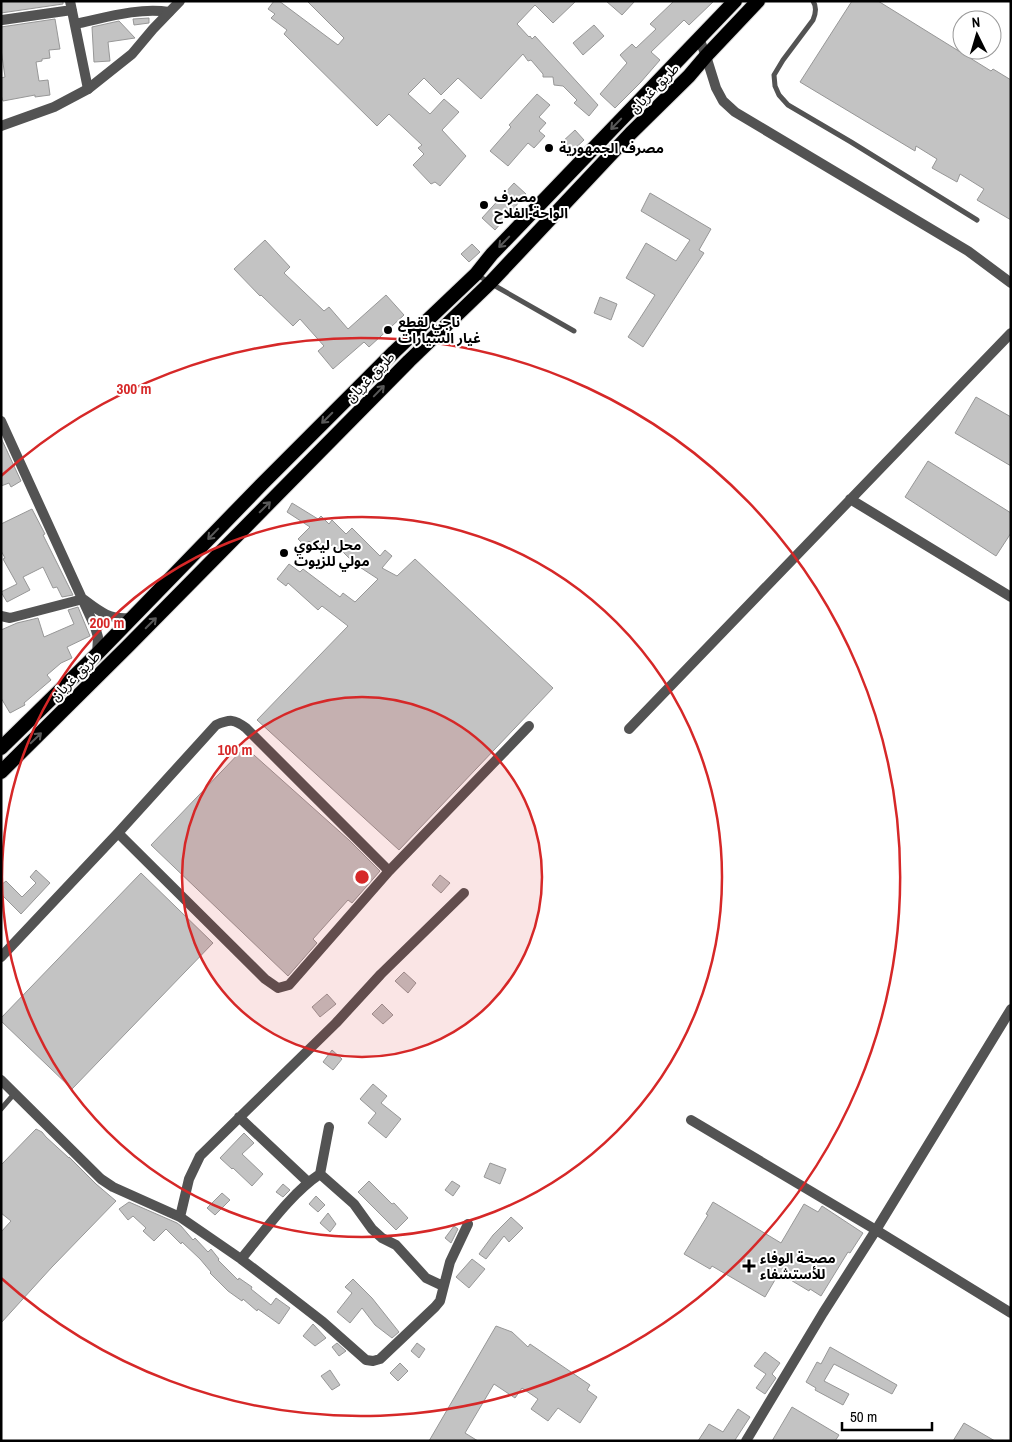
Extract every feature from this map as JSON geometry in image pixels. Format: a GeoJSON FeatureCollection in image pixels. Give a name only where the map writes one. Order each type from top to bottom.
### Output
{"type":"FeatureCollection","features":[{"type":"Feature","properties":{"kind":"highway","name":"طريق غريان"},"geometry":{"type":"LineString","coordinates":[[1,748],[97,654],[130,618],[394,352],[476,274],[492,254],[735,1]]}},
{"type":"Feature","properties":{"kind":"highway","name":"طريق غريان"},"geometry":{"type":"LineString","coordinates":[[1,772],[409,361],[490,283],[590,176],[689,76],[758,1]]}},
{"type":"Feature","properties":{"kind":"street"},"geometry":{"type":"LineString","coordinates":[[4,125],[54,107],[88,89],[132,54],[180,1]]}},
{"type":"Feature","properties":{"kind":"street"},"geometry":{"type":"LineString","coordinates":[[2,20],[71,6],[88,89]]}},
{"type":"Feature","properties":{"kind":"street"},"geometry":{"type":"LineString","coordinates":[[75,24],[144,11],[158,10],[169,12]]}},
{"type":"Feature","properties":{"kind":"street"},"geometry":{"type":"LineString","coordinates":[[699,38],[716,88],[723,101],[735,112],[968,251],[1011,282]]}},
{"type":"Feature","properties":{"kind":"street"},"geometry":{"type":"LineString","coordinates":[[629,729],[1011,332]]}},
{"type":"Feature","properties":{"kind":"street"},"geometry":{"type":"LineString","coordinates":[[1,421],[83,599],[98,638],[97,654]]}},
{"type":"Feature","properties":{"kind":"street"},"geometry":{"type":"LineString","coordinates":[[850,499],[1011,597]]}},
{"type":"Feature","properties":{"kind":"street"},"geometry":{"type":"LineString","coordinates":[[1,616],[10,618],[83,599],[107,616],[119,619],[130,618]]}},
{"type":"Feature","properties":{"kind":"street"},"geometry":{"type":"LineString","coordinates":[[1,958],[216,725],[227,720],[237,721],[246,728],[389,871]]}},
{"type":"Feature","properties":{"kind":"street"},"geometry":{"type":"LineString","coordinates":[[118,833],[265,979],[278,988],[289,985],[389,871],[529,726]]}},
{"type":"Feature","properties":{"kind":"street"},"geometry":{"type":"LineString","coordinates":[[180,1218],[189,1179],[200,1156],[336,1023],[381,974],[464,894]]}},
{"type":"Feature","properties":{"kind":"street"},"geometry":{"type":"LineString","coordinates":[[746,1441],[1011,1009]]}},
{"type":"Feature","properties":{"kind":"street"},"geometry":{"type":"LineString","coordinates":[[1,1080],[101,1179],[113,1187],[180,1218],[241,1259],[323,1322],[366,1360],[373,1362],[380,1359],[440,1301],[450,1262],[468,1224]]}},
{"type":"Feature","properties":{"kind":"street"},"geometry":{"type":"LineString","coordinates":[[239,1117],[308,1182]]}},
{"type":"Feature","properties":{"kind":"street"},"geometry":{"type":"LineString","coordinates":[[691,1120],[1011,1313]]}},
{"type":"Feature","properties":{"kind":"street"},"geometry":{"type":"LineString","coordinates":[[241,1259],[280,1212],[308,1182],[320,1174],[329,1127]]}},
{"type":"Feature","properties":{"kind":"street"},"geometry":{"type":"LineString","coordinates":[[320,1174],[354,1204],[372,1229],[382,1238],[396,1245],[426,1278],[443,1286]]}},
{"type":"Feature","properties":{"kind":"lane"},"geometry":{"type":"LineString","coordinates":[[813,1],[816,12],[813,20],[774,75],[775,86],[779,95],[788,105],[977,220]]}},
{"type":"Feature","properties":{"kind":"lane"},"geometry":{"type":"LineString","coordinates":[[476,274],[574,331]]}},
{"type":"Feature","properties":{"kind":"lane"},"geometry":{"type":"LineString","coordinates":[[1,1109],[14,1094]]}},
{"type":"Feature","properties":{"kind":"building"},"geometry":{"type":"Polygon","coordinates":[[[1,1],[63,1],[63,4],[1,13],[1,1]]]}},
{"type":"Feature","properties":{"kind":"building"},"geometry":{"type":"Polygon","coordinates":[[[274,1],[279,1],[338,45],[344,38],[307,1],[576,1],[553,23],[535,5],[517,24],[532,39],[535,36],[598,105],[589,116],[574,103],[577,100],[563,86],[554,85],[553,77],[543,77],[543,74],[531,60],[528,61],[523,54],[481,99],[458,78],[441,95],[424,78],[408,94],[430,114],[444,99],[459,112],[442,130],[466,156],[440,186],[435,182],[431,184],[413,165],[424,154],[418,148],[422,145],[389,114],[377,126],[284,34],[287,30],[271,18],[275,14],[268,9],[274,1]]]}},
{"type":"Feature","properties":{"kind":"building"},"geometry":{"type":"Polygon","coordinates":[[[606,1],[635,1],[622,15],[606,1]]]}},
{"type":"Feature","properties":{"kind":"building"},"geometry":{"type":"Polygon","coordinates":[[[674,1],[714,1],[689,25],[684,20],[651,52],[660,60],[615,108],[600,94],[627,63],[620,55],[632,44],[636,48],[656,29],[650,24],[674,1]]]}},
{"type":"Feature","properties":{"kind":"building"},"geometry":{"type":"Polygon","coordinates":[[[852,1],[878,1],[952,47],[952,60],[973,60],[1011,80],[1011,220],[977,200],[984,189],[960,174],[957,182],[932,168],[937,159],[916,146],[915,151],[800,82],[852,1]]]}},
{"type":"Feature","properties":{"kind":"building"},"geometry":{"type":"Polygon","coordinates":[[[149,18],[149,23],[134,25],[133,19],[149,18]]]}},
{"type":"Feature","properties":{"kind":"building"},"geometry":{"type":"Polygon","coordinates":[[[55,19],[60,49],[49,50],[50,58],[36,62],[39,81],[48,80],[50,95],[35,97],[35,95],[3,101],[1,78],[5,77],[1,49],[1,27],[55,19]]]}},
{"type":"Feature","properties":{"kind":"building"},"geometry":{"type":"Polygon","coordinates":[[[119,21],[135,38],[108,42],[110,61],[94,62],[92,27],[119,21]]]}},
{"type":"Feature","properties":{"kind":"building"},"geometry":{"type":"Polygon","coordinates":[[[594,25],[604,36],[583,55],[573,43],[594,25]]]}},
{"type":"Feature","properties":{"kind":"building"},"geometry":{"type":"Polygon","coordinates":[[[537,94],[550,105],[539,117],[546,123],[539,131],[545,136],[534,148],[528,143],[508,166],[490,151],[511,127],[509,125],[537,94]]]}},
{"type":"Feature","properties":{"kind":"building"},"geometry":{"type":"Polygon","coordinates":[[[575,130],[584,140],[571,152],[561,143],[575,130]]]}},
{"type":"Feature","properties":{"kind":"building"},"geometry":{"type":"Polygon","coordinates":[[[514,183],[526,194],[495,230],[482,218],[514,183]]]}},
{"type":"Feature","properties":{"kind":"building"},"geometry":{"type":"Polygon","coordinates":[[[650,193],[711,229],[699,250],[704,253],[643,347],[628,337],[655,295],[626,278],[646,243],[676,261],[690,240],[641,211],[650,193]]]}},
{"type":"Feature","properties":{"kind":"building"},"geometry":{"type":"Polygon","coordinates":[[[265,240],[290,267],[284,273],[324,311],[329,307],[348,329],[386,295],[404,315],[369,347],[364,342],[333,369],[318,351],[324,346],[300,319],[293,326],[234,269],[265,240]]]}},
{"type":"Feature","properties":{"kind":"building"},"geometry":{"type":"Polygon","coordinates":[[[472,244],[480,252],[469,262],[461,254],[472,244]]]}},
{"type":"Feature","properties":{"kind":"building"},"geometry":{"type":"Polygon","coordinates":[[[600,297],[617,304],[611,320],[594,313],[600,297]]]}},
{"type":"Feature","properties":{"kind":"building"},"geometry":{"type":"Polygon","coordinates":[[[976,397],[1011,417],[1011,466],[955,433],[976,397]]]}},
{"type":"Feature","properties":{"kind":"building"},"geometry":{"type":"Polygon","coordinates":[[[1,438],[21,481],[11,487],[9,483],[1,486],[1,438]]]}},
{"type":"Feature","properties":{"kind":"building"},"geometry":{"type":"Polygon","coordinates":[[[928,461],[1011,513],[1011,533],[996,556],[905,497],[928,461]]]}},
{"type":"Feature","properties":{"kind":"building"},"geometry":{"type":"Polygon","coordinates":[[[292,503],[318,519],[321,516],[329,524],[332,520],[346,534],[352,528],[380,556],[385,550],[392,556],[382,568],[397,576],[415,559],[553,688],[399,850],[257,720],[348,626],[322,606],[318,610],[288,583],[286,586],[277,579],[289,564],[300,572],[303,569],[340,597],[343,593],[355,602],[378,579],[355,564],[341,550],[339,552],[329,543],[321,552],[309,541],[304,545],[298,539],[310,527],[287,512],[292,503]]]}},
{"type":"Feature","properties":{"kind":"building"},"geometry":{"type":"Polygon","coordinates":[[[32,509],[73,595],[62,597],[57,587],[53,588],[43,567],[23,577],[30,590],[7,602],[1,592],[17,584],[3,559],[5,558],[1,551],[1,524],[32,509]]]}},
{"type":"Feature","properties":{"kind":"building"},"geometry":{"type":"Polygon","coordinates":[[[78,607],[90,636],[67,647],[72,658],[61,663],[47,675],[51,680],[24,703],[25,705],[10,713],[1,698],[1,630],[17,623],[38,618],[44,637],[74,624],[68,610],[78,607]]]}},
{"type":"Feature","properties":{"kind":"building"},"geometry":{"type":"Polygon","coordinates":[[[245,747],[349,840],[380,871],[352,903],[348,900],[313,939],[317,943],[288,976],[151,845],[245,747]]]}},
{"type":"Feature","properties":{"kind":"building"},"geometry":{"type":"Polygon","coordinates":[[[36,870],[50,883],[21,914],[1,894],[1,885],[6,881],[22,897],[36,883],[30,877],[36,870]]]}},
{"type":"Feature","properties":{"kind":"building"},"geometry":{"type":"Polygon","coordinates":[[[141,873],[213,943],[72,1089],[1,1021],[1,1018],[141,873]]]}},
{"type":"Feature","properties":{"kind":"building"},"geometry":{"type":"Polygon","coordinates":[[[440,875],[450,883],[441,893],[432,885],[440,875]]]}},
{"type":"Feature","properties":{"kind":"building"},"geometry":{"type":"Polygon","coordinates":[[[404,972],[416,983],[408,993],[395,981],[404,972]]]}},
{"type":"Feature","properties":{"kind":"building"},"geometry":{"type":"Polygon","coordinates":[[[327,994],[336,1004],[320,1017],[312,1007],[327,994]]]}},
{"type":"Feature","properties":{"kind":"building"},"geometry":{"type":"Polygon","coordinates":[[[382,1004],[393,1015],[383,1024],[372,1014],[382,1004]]]}},
{"type":"Feature","properties":{"kind":"building"},"geometry":{"type":"Polygon","coordinates":[[[332,1050],[342,1059],[333,1070],[323,1062],[332,1050]]]}},
{"type":"Feature","properties":{"kind":"building"},"geometry":{"type":"Polygon","coordinates":[[[373,1084],[387,1096],[381,1103],[401,1119],[386,1138],[368,1123],[376,1113],[360,1099],[373,1084]]]}},
{"type":"Feature","properties":{"kind":"building"},"geometry":{"type":"Polygon","coordinates":[[[36,1129],[42,1132],[116,1201],[1,1323],[1,1232],[11,1221],[1,1213],[1,1165],[36,1129]]]}},
{"type":"Feature","properties":{"kind":"building"},"geometry":{"type":"Polygon","coordinates":[[[244,1133],[254,1143],[242,1154],[263,1174],[252,1186],[220,1158],[244,1133]]]}},
{"type":"Feature","properties":{"kind":"building"},"geometry":{"type":"Polygon","coordinates":[[[490,1163],[506,1169],[500,1184],[484,1177],[490,1163]]]}},
{"type":"Feature","properties":{"kind":"building"},"geometry":{"type":"Polygon","coordinates":[[[369,1181],[408,1218],[396,1230],[358,1192],[369,1181]]]}},
{"type":"Feature","properties":{"kind":"building"},"geometry":{"type":"Polygon","coordinates":[[[452,1181],[460,1186],[453,1196],[445,1190],[452,1181]]]}},
{"type":"Feature","properties":{"kind":"building"},"geometry":{"type":"Polygon","coordinates":[[[283,1184],[290,1190],[283,1197],[276,1192],[283,1184]]]}},
{"type":"Feature","properties":{"kind":"building"},"geometry":{"type":"Polygon","coordinates":[[[222,1193],[230,1200],[215,1215],[207,1208],[222,1193]]]}},
{"type":"Feature","properties":{"kind":"building"},"geometry":{"type":"Polygon","coordinates":[[[316,1196],[325,1205],[318,1212],[309,1204],[316,1196]]]}},
{"type":"Feature","properties":{"kind":"building"},"geometry":{"type":"Polygon","coordinates":[[[129,1202],[177,1223],[208,1252],[211,1249],[218,1260],[238,1280],[239,1278],[252,1287],[251,1289],[271,1305],[276,1298],[290,1308],[279,1324],[228,1291],[210,1273],[200,1259],[166,1229],[154,1241],[143,1231],[146,1228],[133,1216],[128,1220],[119,1209],[129,1202]]]}},
{"type":"Feature","properties":{"kind":"building"},"geometry":{"type":"Polygon","coordinates":[[[713,1202],[781,1243],[804,1204],[818,1212],[822,1206],[863,1233],[850,1253],[848,1252],[821,1296],[779,1273],[765,1297],[712,1266],[710,1269],[684,1254],[708,1215],[706,1214],[713,1202]]]}},
{"type":"Feature","properties":{"kind":"building"},"geometry":{"type":"Polygon","coordinates":[[[328,1213],[336,1224],[330,1232],[320,1223],[328,1213]]]}},
{"type":"Feature","properties":{"kind":"building"},"geometry":{"type":"Polygon","coordinates":[[[511,1217],[523,1228],[509,1242],[504,1236],[486,1259],[479,1254],[493,1235],[511,1217]]]}},
{"type":"Feature","properties":{"kind":"building"},"geometry":{"type":"Polygon","coordinates":[[[454,1226],[458,1229],[451,1243],[445,1238],[454,1226]]]}},
{"type":"Feature","properties":{"kind":"building"},"geometry":{"type":"Polygon","coordinates":[[[472,1259],[485,1269],[469,1288],[456,1277],[472,1259]]]}},
{"type":"Feature","properties":{"kind":"building"},"geometry":{"type":"Polygon","coordinates":[[[353,1279],[372,1298],[399,1332],[392,1338],[375,1325],[362,1308],[350,1323],[337,1312],[352,1293],[345,1287],[353,1279]]]}},
{"type":"Feature","properties":{"kind":"building"},"geometry":{"type":"Polygon","coordinates":[[[313,1324],[326,1338],[315,1346],[303,1336],[313,1324]]]}},
{"type":"Feature","properties":{"kind":"building"},"geometry":{"type":"Polygon","coordinates":[[[496,1326],[512,1332],[528,1347],[530,1344],[590,1385],[587,1390],[597,1397],[580,1423],[558,1408],[548,1421],[531,1409],[538,1399],[522,1388],[515,1398],[494,1384],[465,1433],[478,1441],[429,1441],[496,1326]]]}},
{"type":"Feature","properties":{"kind":"building"},"geometry":{"type":"Polygon","coordinates":[[[337,1343],[346,1351],[339,1356],[332,1347],[337,1343]]]}},
{"type":"Feature","properties":{"kind":"building"},"geometry":{"type":"Polygon","coordinates":[[[417,1343],[425,1349],[419,1358],[411,1351],[417,1343]]]}},
{"type":"Feature","properties":{"kind":"building"},"geometry":{"type":"Polygon","coordinates":[[[830,1347],[897,1385],[892,1394],[834,1364],[824,1381],[849,1394],[843,1405],[815,1390],[816,1388],[806,1382],[817,1362],[821,1364],[830,1347]]]}},
{"type":"Feature","properties":{"kind":"building"},"geometry":{"type":"Polygon","coordinates":[[[765,1352],[780,1363],[772,1374],[776,1378],[765,1394],[756,1388],[766,1374],[754,1366],[765,1352]]]}},
{"type":"Feature","properties":{"kind":"building"},"geometry":{"type":"Polygon","coordinates":[[[400,1363],[408,1371],[398,1381],[390,1373],[400,1363]]]}},
{"type":"Feature","properties":{"kind":"building"},"geometry":{"type":"Polygon","coordinates":[[[330,1370],[340,1385],[332,1390],[321,1376],[330,1370]]]}},
{"type":"Feature","properties":{"kind":"building"},"geometry":{"type":"Polygon","coordinates":[[[792,1407],[839,1435],[835,1441],[772,1441],[792,1407]]]}},
{"type":"Feature","properties":{"kind":"building"},"geometry":{"type":"Polygon","coordinates":[[[738,1409],[750,1417],[735,1440],[737,1441],[698,1441],[709,1424],[723,1432],[738,1409]]]}},
{"type":"Feature","properties":{"kind":"building"},"geometry":{"type":"Polygon","coordinates":[[[964,1423],[995,1441],[953,1441],[964,1423]]]}},
{"type":"Feature","properties":{"kind":"place","name":"مصرف الجمهورية"},"geometry":{"type":"Point","coordinates":[549,148]}},
{"type":"Feature","properties":{"kind":"place","name":"مصرف الواحة-الفلاح"},"geometry":{"type":"Point","coordinates":[484,205]}},
{"type":"Feature","properties":{"kind":"place","name":"ناجي لقطع غيار السيارات"},"geometry":{"type":"Point","coordinates":[388,330]}},
{"type":"Feature","properties":{"kind":"place","name":"محل ليكوي مولي للزيوت"},"geometry":{"type":"Point","coordinates":[284,553]}},
{"type":"Feature","properties":{"kind":"place","name":"مصحة الوفاء للأستشفاء"},"geometry":{"type":"Point","coordinates":[749,1266]}}]}
